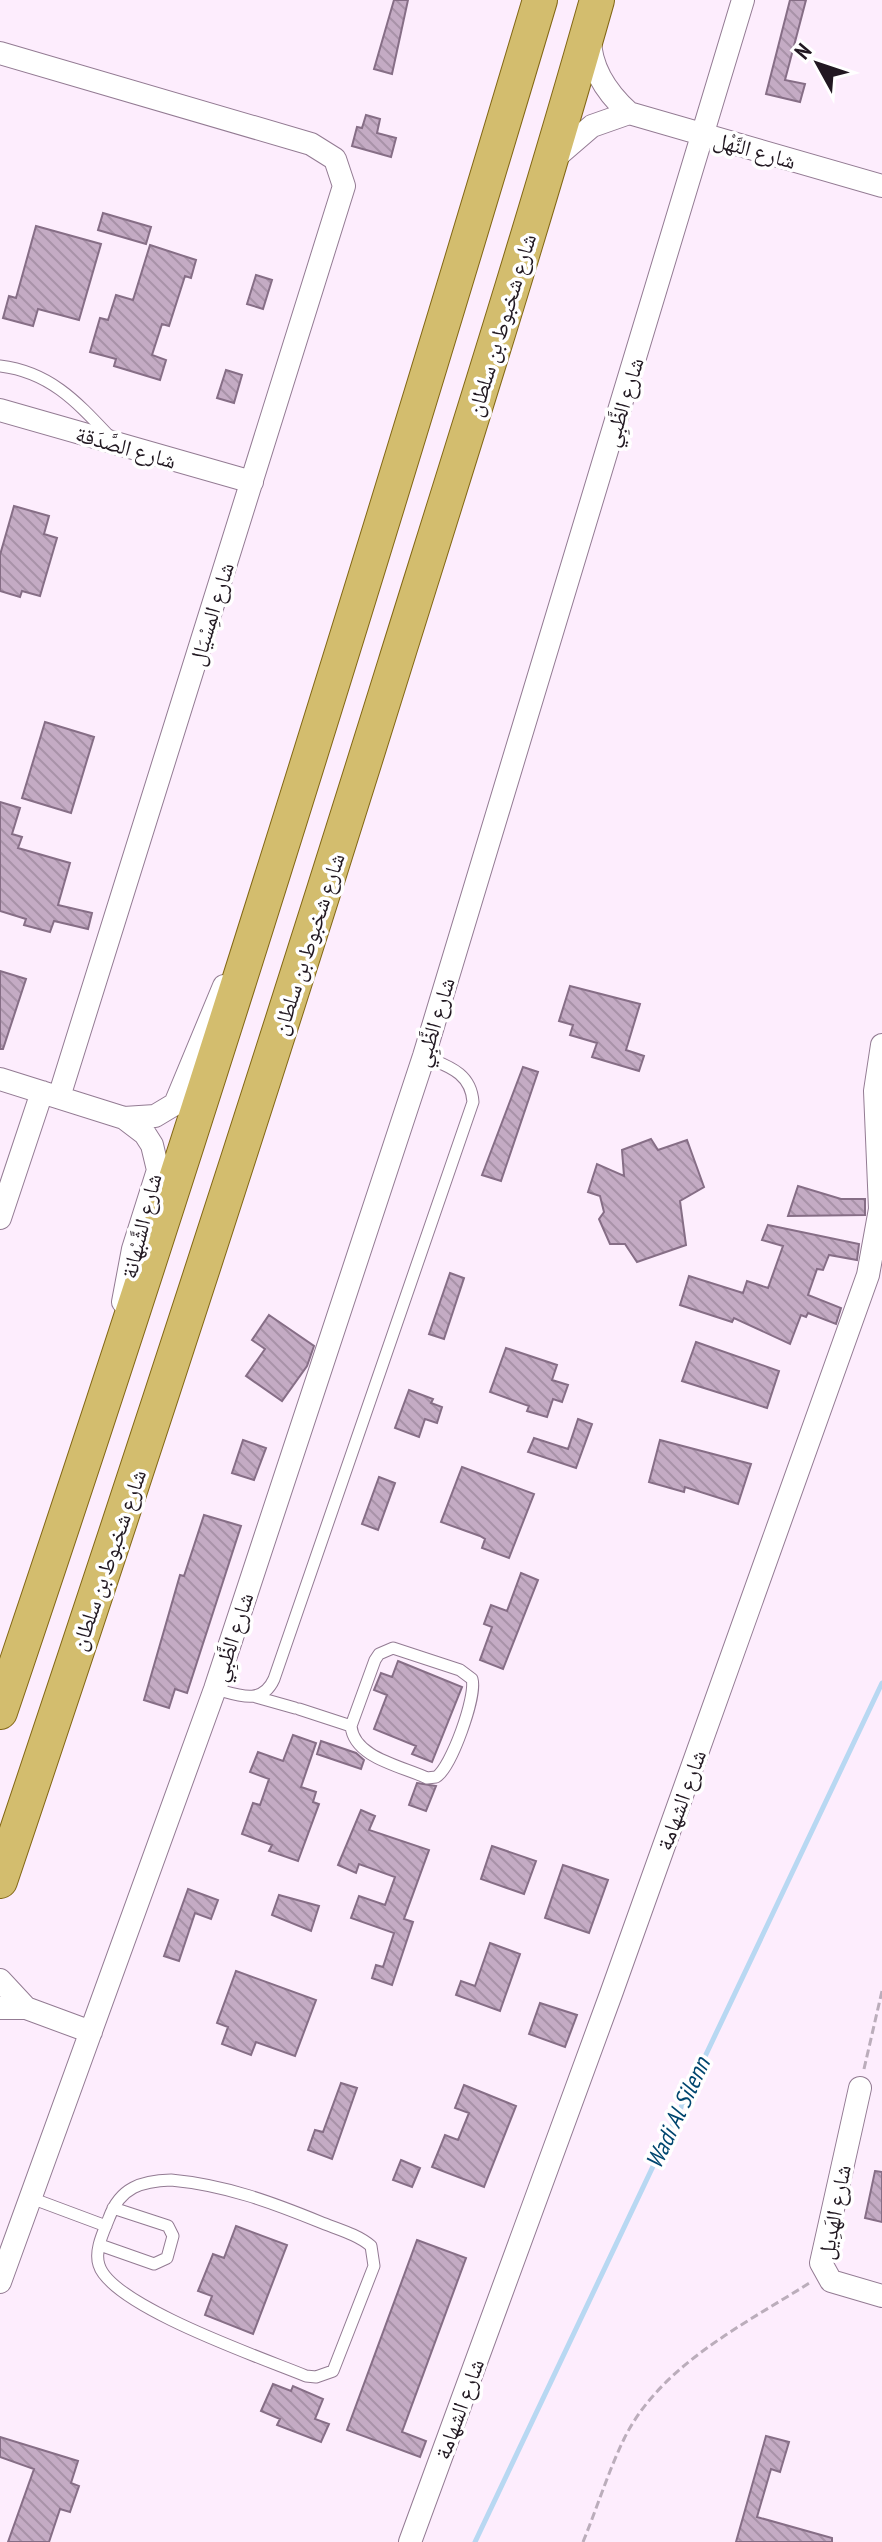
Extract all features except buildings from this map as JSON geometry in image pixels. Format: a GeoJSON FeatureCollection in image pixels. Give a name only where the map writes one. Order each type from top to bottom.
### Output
{"type":"FeatureCollection","features":[{"type":"Feature","properties":{"kind":"main road"},"geometry":{"type":"LineString","coordinates":[[0,1709],[122,1347],[255,936],[382,529],[540,0]]}},
{"type":"Feature","properties":{"kind":"main road","name":"شارع شخبوط بن سلطان"},"geometry":{"type":"LineString","coordinates":[[0,1881],[151,1433],[313,929],[551,165],[593,13]]}},
{"type":"Feature","properties":{"kind":"street","name":"شارع الظَّبِي"},"geometry":{"type":"LineString","coordinates":[[0,2282],[215,1689],[424,1056],[743,0]]}},
{"type":"Feature","properties":{"kind":"street"},"geometry":{"type":"LineString","coordinates":[[551,165],[584,131],[629,113],[603,83],[590,46],[593,13]]}},
{"type":"Feature","properties":{"kind":"street","name":"شارع المِسْيَال"},"geometry":{"type":"LineString","coordinates":[[0,53],[311,144],[335,159],[344,186],[252,482],[50,1095],[0,1218]]}},
{"type":"Feature","properties":{"kind":"street","name":"شارع النَّهْل"},"geometry":{"type":"LineString","coordinates":[[629,113],[882,186]]}},
{"type":"Feature","properties":{"kind":"street","name":"شارع الصَّدَقة"},"geometry":{"type":"LineString","coordinates":[[0,410],[252,482]]}},
{"type":"Feature","properties":{"kind":"street","name":"شارع الشَّبْهانة"},"geometry":{"type":"LineString","coordinates":[[124,1118],[155,1116],[175,1104],[218,998],[255,936]]}},
{"type":"Feature","properties":{"kind":"street","name":"شارع الشهامة"},"geometry":{"type":"LineString","coordinates":[[410,2542],[611,1994],[868,1275],[880,1209],[875,1101],[882,1045]]}},
{"type":"Feature","properties":{"kind":"street","name":"شارع الشَّبْهانة"},"geometry":{"type":"LineString","coordinates":[[0,1079],[124,1118],[145,1134],[152,1145],[158,1170],[128,1272],[122,1347]]}},
{"type":"Feature","properties":{"kind":"street"},"geometry":{"type":"LineString","coordinates":[[0,1980],[26,2008]]}},
{"type":"Feature","properties":{"kind":"street"},"geometry":{"type":"LineString","coordinates":[[0,2008],[26,2008],[91,2032]]}},
{"type":"Feature","properties":{"kind":"street","name":"شارع الهَدِيل"},"geometry":{"type":"LineString","coordinates":[[860,2088],[821,2263],[824,2273],[840,2286],[882,2296]]}},
{"type":"Feature","properties":{"kind":"lane"},"geometry":{"type":"LineString","coordinates":[[0,366],[36,374],[55,383],[116,445]]}},
{"type":"Feature","properties":{"kind":"lane"},"geometry":{"type":"LineString","coordinates":[[256,1697],[267,1690],[274,1679],[473,1102],[470,1086],[462,1074],[424,1056]]}},
{"type":"Feature","properties":{"kind":"lane"},"geometry":{"type":"LineString","coordinates":[[386,1650],[400,1650],[460,1670],[472,1679],[473,1694],[453,1751],[444,1772],[436,1777],[427,1778],[362,1749],[352,1735],[351,1726],[375,1660],[386,1650]]}},
{"type":"Feature","properties":{"kind":"lane"},"geometry":{"type":"LineString","coordinates":[[215,1689],[256,1697],[351,1726]]}},
{"type":"Feature","properties":{"kind":"lane"},"geometry":{"type":"LineString","coordinates":[[171,2180],[214,2185],[262,2198],[364,2240],[371,2246],[374,2266],[339,2363],[333,2371],[316,2377],[191,2329],[147,2307],[103,2273],[98,2264],[106,2226],[113,2208],[138,2183],[171,2180]]}},
{"type":"Feature","properties":{"kind":"lane"},"geometry":{"type":"LineString","coordinates":[[31,2198],[106,2226]]}},
{"type":"Feature","properties":{"kind":"lane"},"geometry":{"type":"LineString","coordinates":[[100,2245],[154,2264],[167,2258],[173,2236],[168,2226],[113,2208]]}},
{"type":"Feature","properties":{"kind":"path"},"geometry":{"type":"LineString","coordinates":[[860,2088],[882,1991]]}},
{"type":"Feature","properties":{"kind":"path"},"geometry":{"type":"LineString","coordinates":[[583,2542],[625,2437],[651,2399],[703,2352],[824,2273]]}},
{"type":"Feature","properties":{"kind":"waterway","name":"Wadi Al Silenn"},"geometry":{"type":"LineString","coordinates":[[475,2542],[882,1683]]}}]}
